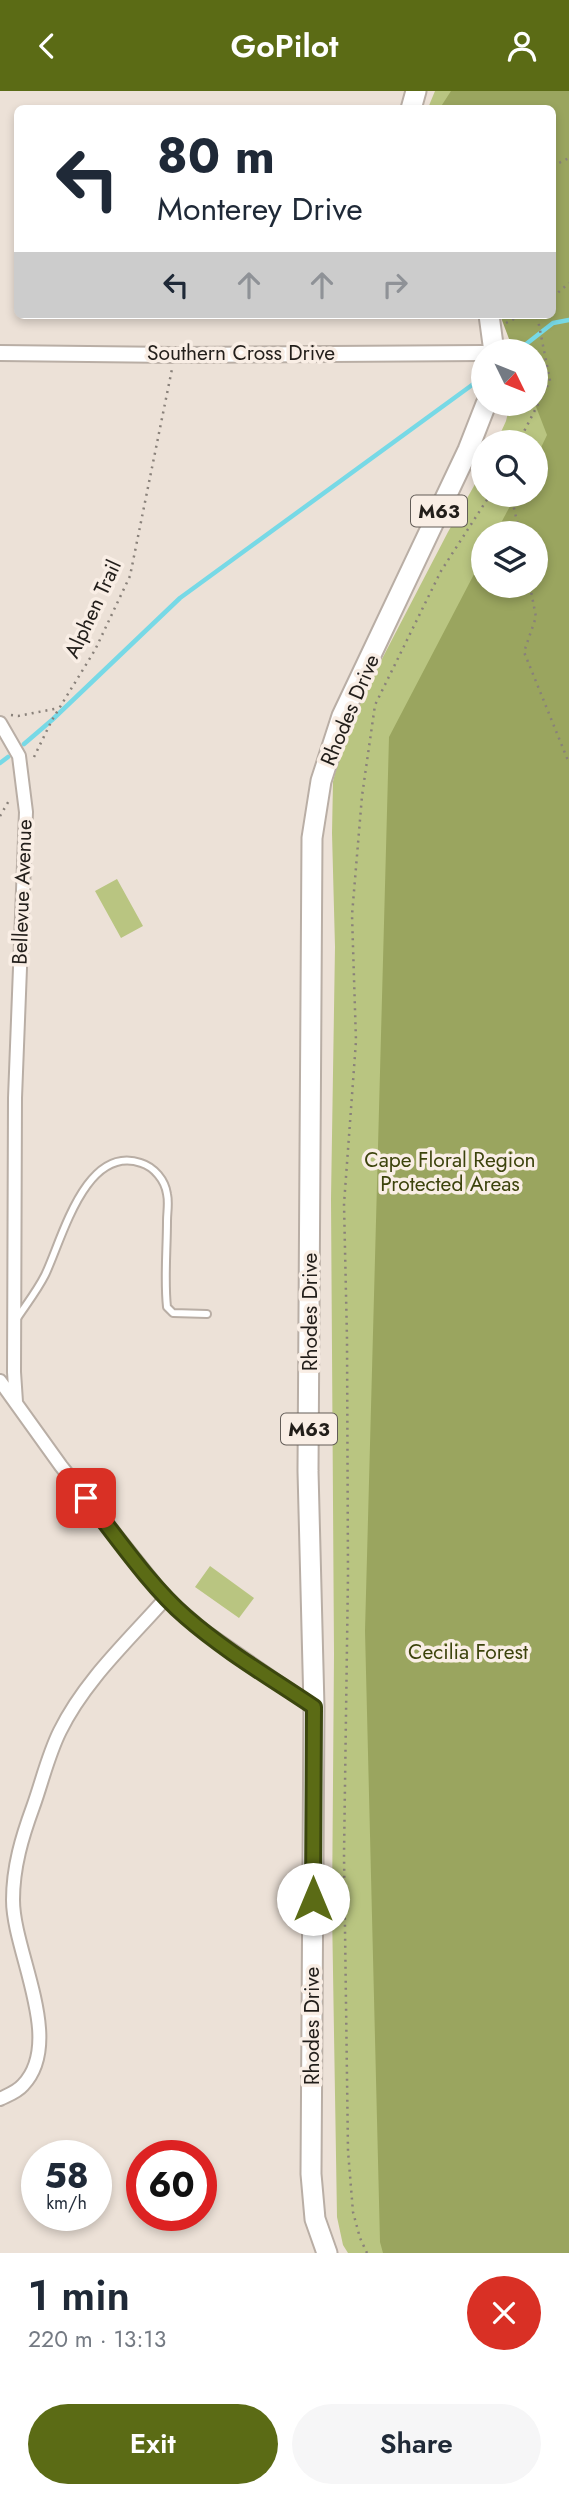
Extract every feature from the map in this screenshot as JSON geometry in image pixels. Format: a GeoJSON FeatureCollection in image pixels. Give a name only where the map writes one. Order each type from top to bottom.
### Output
{"type":"FeatureCollection","features":[{"type":"Feature","properties":{"kind":"main road"},"geometry":{"type":"LineString","coordinates":[[490,319],[492,339]]}},
{"type":"Feature","properties":{"kind":"main road","name":"Rhodes Drive"},"geometry":{"type":"LineString","coordinates":[[327,2253],[314,2219],[311,2174],[314,1707],[308,1471],[313,824],[321,781],[342,716],[468,450],[481,417]]}},
{"type":"Feature","properties":{"kind":"street","name":"Southern Cross Drive"},"geometry":{"type":"LineString","coordinates":[[0,353],[471,353]]}},
{"type":"Feature","properties":{"kind":"street","name":"Bellevue Avenue"},"geometry":{"type":"LineString","coordinates":[[4,719],[19,756],[26,812],[15,1098],[16,1402]]}},
{"type":"Feature","properties":{"kind":"street"},"geometry":{"type":"LineString","coordinates":[[0,1381],[61,1466],[166,1598],[203,1630],[314,1707]]}},
{"type":"Feature","properties":{"kind":"street"},"geometry":{"type":"LineString","coordinates":[[0,2099],[22,2087],[32,2074],[39,2042],[33,1991],[16,1931],[13,1901],[15,1868],[22,1840],[55,1741],[71,1712],[88,1686],[166,1598]]}},
{"type":"Feature","properties":{"kind":"lane"},"geometry":{"type":"LineString","coordinates":[[15,1322],[44,1277],[85,1186],[105,1168],[135,1161],[159,1175],[167,1196],[167,1307],[173,1313],[208,1314]]}},
{"type":"Feature","properties":{"kind":"path"},"geometry":{"type":"LineString","coordinates":[[525,430],[550,381],[538,319]]}},
{"type":"Feature","properties":{"kind":"path","name":"Alphen Trail"},"geometry":{"type":"LineString","coordinates":[[0,816],[59,708],[95,650],[131,576],[175,355]]}},
{"type":"Feature","properties":{"kind":"path"},"geometry":{"type":"LineString","coordinates":[[368,2253],[360,2238],[353,2212],[348,2151],[344,1855],[348,1561],[344,1203],[356,1041],[352,915],[362,796],[375,705],[441,571],[482,507]]}},
{"type":"Feature","properties":{"kind":"path"},"geometry":{"type":"LineString","coordinates":[[532,598],[536,617],[524,652],[569,763]]}},
{"type":"Feature","properties":{"kind":"path"},"geometry":{"type":"LineString","coordinates":[[4,719],[59,708]]}},
{"type":"Feature","properties":{"kind":"green space","name":"Cecilia Forest"},"geometry":{"type":"Polygon","coordinates":[[[435,91],[569,91],[569,2253],[348,2253],[343,2245],[337,2217],[332,1910],[334,1654],[331,1199],[335,947],[333,782],[345,730],[471,491],[471,507],[548,507],[548,430],[502,430],[507,417],[548,417],[548,339],[542,339],[551,319],[556,319],[556,105],[429,105],[435,91]]]}},
{"type":"Feature","properties":{"kind":"green space","name":"Cecilia Forest"},"geometry":{"type":"Polygon","coordinates":[[[451,91],[569,91],[569,2253],[383,2253],[380,2242],[365,1631],[389,737],[471,580],[471,598],[548,598],[548,521],[502,521],[510,507],[548,507],[548,430],[545,430],[540,417],[548,417],[548,339],[509,339],[502,319],[556,319],[556,105],[442,105],[451,91]]]}},
{"type":"Feature","properties":{"kind":"green space"},"geometry":{"type":"Polygon","coordinates":[[[117,879],[143,926],[121,938],[95,891],[117,879]]]}},
{"type":"Feature","properties":{"kind":"green space"},"geometry":{"type":"Polygon","coordinates":[[[210,1566],[254,1598],[239,1618],[195,1587],[210,1566]]]}},
{"type":"Feature","properties":{"kind":"waterway"},"geometry":{"type":"LineString","coordinates":[[533,339],[553,323],[569,320]]}},
{"type":"Feature","properties":{"kind":"waterway"},"geometry":{"type":"LineString","coordinates":[[24,744],[180,598],[471,386]]}},
{"type":"Feature","properties":{"kind":"waterway"},"geometry":{"type":"LineString","coordinates":[[0,763],[8,757]]}},
{"type":"Feature","properties":{"kind":"route"},"geometry":{"type":"LineString","coordinates":[[86,1498],[166,1598],[187,1618],[314,1707],[313,1899]]}},
{"type":"Feature","properties":{"kind":"park label","name":"Cape Floral Region Protected Areas"},"geometry":{"type":"Point","coordinates":[450,1172]}}]}
